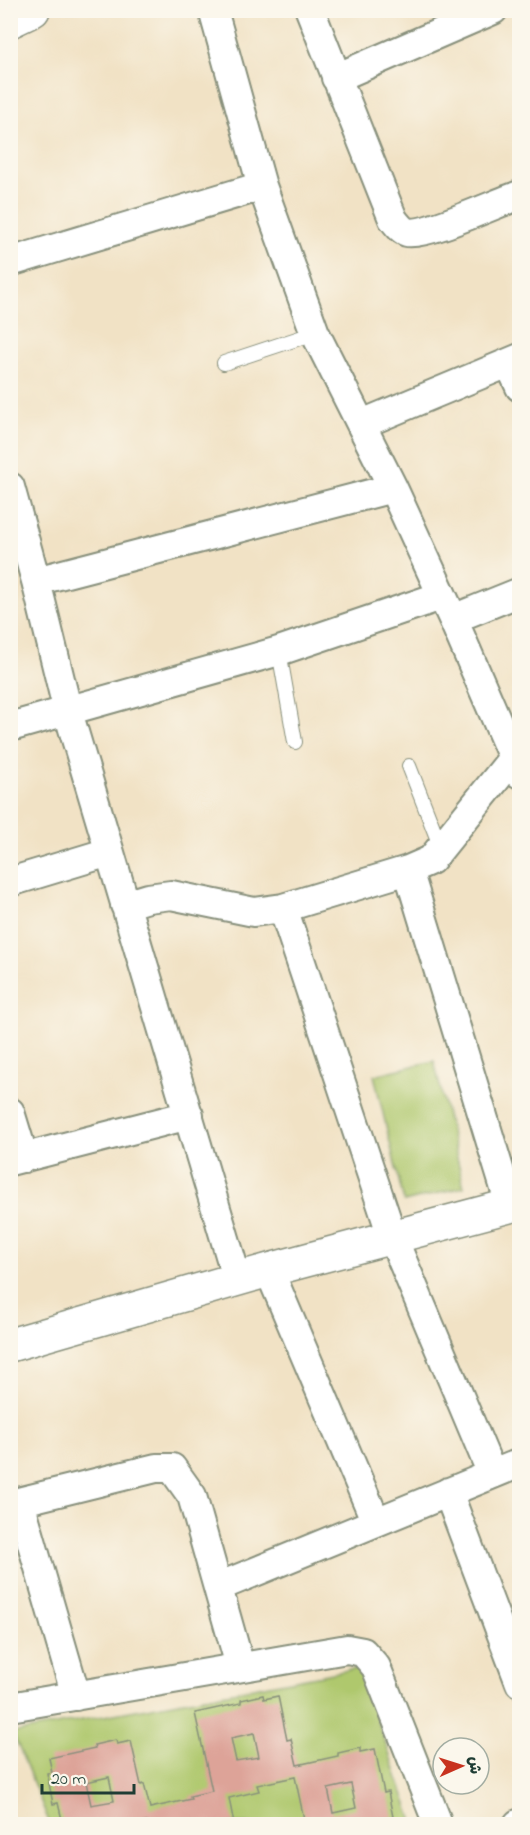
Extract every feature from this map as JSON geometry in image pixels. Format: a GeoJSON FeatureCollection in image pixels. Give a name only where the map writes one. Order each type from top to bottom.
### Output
{"type":"FeatureCollection","features":[{"type":"Feature","properties":{"kind":"street"},"geometry":{"type":"LineString","coordinates":[[10,21],[33,10]]}},
{"type":"Feature","properties":{"kind":"street"},"geometry":{"type":"LineString","coordinates":[[125,905],[148,898],[171,895],[254,912],[283,908],[408,870],[431,860],[517,763],[393,488],[315,333],[262,186],[213,10]]}},
{"type":"Feature","properties":{"kind":"street"},"geometry":{"type":"LineString","coordinates":[[310,10],[393,219],[399,226],[406,231],[425,231],[519,195]]}},
{"type":"Feature","properties":{"kind":"street"},"geometry":{"type":"LineString","coordinates":[[336,78],[493,10]]}},
{"type":"Feature","properties":{"kind":"street"},"geometry":{"type":"LineString","coordinates":[[10,262],[262,186]]}},
{"type":"Feature","properties":{"kind":"street"},"geometry":{"type":"LineString","coordinates":[[362,424],[516,370]]}},
{"type":"Feature","properties":{"kind":"street"},"geometry":{"type":"LineString","coordinates":[[10,487],[68,712],[237,1279]]}},
{"type":"Feature","properties":{"kind":"street"},"geometry":{"type":"LineString","coordinates":[[36,581],[393,488]]}},
{"type":"Feature","properties":{"kind":"street"},"geometry":{"type":"LineString","coordinates":[[10,728],[279,651],[447,607],[519,592]]}},
{"type":"Feature","properties":{"kind":"street"},"geometry":{"type":"LineString","coordinates":[[10,882],[109,852]]}},
{"type":"Feature","properties":{"kind":"street"},"geometry":{"type":"LineString","coordinates":[[10,1346],[268,1270],[515,1204],[408,870]]}},
{"type":"Feature","properties":{"kind":"street"},"geometry":{"type":"LineString","coordinates":[[283,908],[392,1236],[492,1474]]}},
{"type":"Feature","properties":{"kind":"street"},"geometry":{"type":"LineString","coordinates":[[10,1112],[17,1160],[189,1115]]}},
{"type":"Feature","properties":{"kind":"street"},"geometry":{"type":"LineString","coordinates":[[268,1270],[376,1522]]}},
{"type":"Feature","properties":{"kind":"street"},"geometry":{"type":"LineString","coordinates":[[218,1587],[519,1463]]}},
{"type":"Feature","properties":{"kind":"street"},"geometry":{"type":"LineString","coordinates":[[76,1696],[15,1503],[156,1468],[172,1468],[192,1496],[240,1666]]}},
{"type":"Feature","properties":{"kind":"street"},"geometry":{"type":"LineString","coordinates":[[448,1492],[519,1683]]}},
{"type":"Feature","properties":{"kind":"street"},"geometry":{"type":"LineString","coordinates":[[10,1707],[347,1648],[363,1652],[376,1666],[438,1824]]}},
{"type":"Feature","properties":{"kind":"lane"},"geometry":{"type":"LineString","coordinates":[[224,363],[315,333]]}},
{"type":"Feature","properties":{"kind":"lane"},"geometry":{"type":"LineString","coordinates":[[279,651],[295,742]]}},
{"type":"Feature","properties":{"kind":"lane"},"geometry":{"type":"LineString","coordinates":[[408,766],[441,848]]}},
{"type":"Feature","properties":{"kind":"green space"},"geometry":{"type":"Polygon","coordinates":[[[434,1061],[464,1187],[404,1202],[374,1075],[434,1061]]]}},
{"type":"Feature","properties":{"kind":"green space"},"geometry":{"type":"Polygon","coordinates":[[[359,1668],[414,1824],[50,1824],[13,1733],[359,1668]]]}},
{"type":"Feature","properties":{"kind":"building"},"geometry":{"type":"Polygon","coordinates":[[[263,1695],[264,1699],[278,1696],[287,1740],[291,1739],[297,1765],[338,1756],[338,1753],[360,1748],[360,1752],[375,1749],[384,1793],[388,1792],[393,1817],[389,1818],[390,1824],[305,1824],[295,1777],[257,1785],[259,1791],[229,1798],[234,1824],[148,1824],[147,1822],[63,1824],[58,1803],[53,1804],[47,1773],[52,1772],[49,1758],[95,1748],[94,1745],[116,1740],[117,1744],[131,1741],[141,1785],[144,1784],[150,1808],[191,1799],[190,1796],[212,1791],[195,1713],[241,1703],[241,1700],[263,1695]],[[254,1733],[231,1738],[236,1761],[259,1757],[254,1733]],[[109,1777],[86,1782],[91,1805],[114,1801],[109,1777]],[[351,1784],[328,1789],[333,1813],[356,1808],[351,1784]]]}}]}
